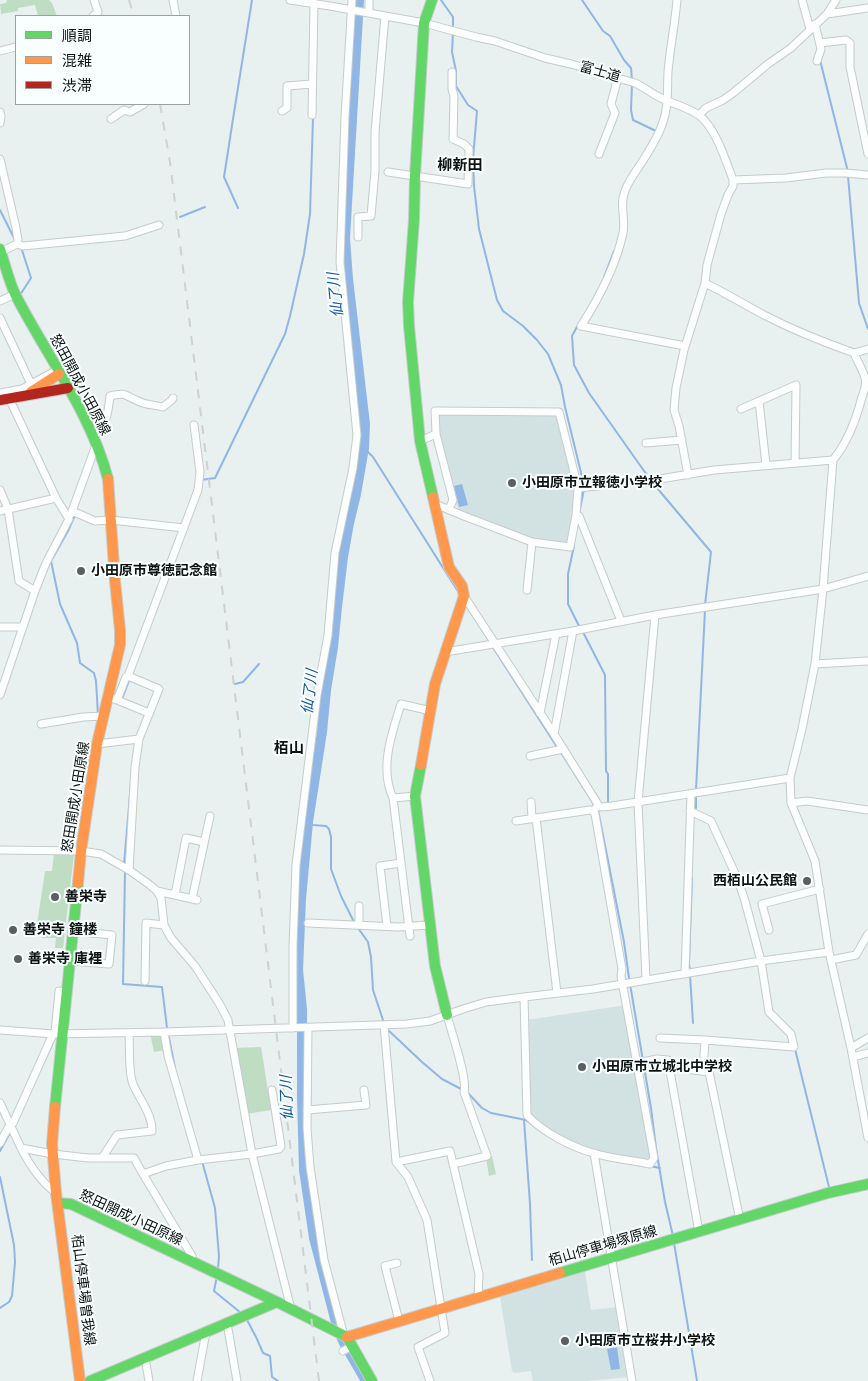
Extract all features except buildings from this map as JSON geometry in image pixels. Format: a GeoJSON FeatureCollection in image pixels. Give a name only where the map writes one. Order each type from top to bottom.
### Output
{"type":"FeatureCollection","features":[{"type":"Feature","properties":{"kind":"main road"},"geometry":{"type":"LineString","coordinates":[[432,0],[424,23],[408,302],[409,326],[420,441],[449,567],[462,586],[463,600],[435,684],[415,796],[435,966],[447,1015]]}},
{"type":"Feature","properties":{"kind":"main road","name":"怒田開成小田原線"},"geometry":{"type":"LineString","coordinates":[[0,250],[15,294],[68,388],[96,445],[108,477],[120,638],[113,698],[104,716],[97,744],[81,851],[67,992],[57,1034],[53,1130],[57,1198],[277,1302],[333,1330],[346,1342]]}},
{"type":"Feature","properties":{"kind":"main road"},"geometry":{"type":"LineString","coordinates":[[26,396],[58,372]]}},
{"type":"Feature","properties":{"kind":"main road"},"geometry":{"type":"LineString","coordinates":[[3,397],[26,396],[68,388]]}},
{"type":"Feature","properties":{"kind":"main road","name":"栢山停車場塚原線"},"geometry":{"type":"LineString","coordinates":[[346,1342],[398,1321],[828,1193],[868,1184]]}},
{"type":"Feature","properties":{"kind":"main road","name":"栢山停車場曽我線"},"geometry":{"type":"LineString","coordinates":[[57,1198],[80,1381]]}},
{"type":"Feature","properties":{"kind":"main road"},"geometry":{"type":"LineString","coordinates":[[90,1381],[109,1377],[145,1358],[277,1302]]}},
{"type":"Feature","properties":{"kind":"main road"},"geometry":{"type":"LineString","coordinates":[[346,1342],[372,1381]]}},
{"type":"Feature","properties":{"kind":"street"},"geometry":{"type":"LineString","coordinates":[[94,0],[98,12],[94,15]]}},
{"type":"Feature","properties":{"kind":"street"},"geometry":{"type":"LineString","coordinates":[[173,0],[176,15]]}},
{"type":"Feature","properties":{"kind":"street","name":"富士道"},"geometry":{"type":"LineString","coordinates":[[290,0],[330,3],[351,10],[424,23],[495,41],[545,58],[632,82],[699,115],[707,123],[721,147],[734,180]]}},
{"type":"Feature","properties":{"kind":"street"},"geometry":{"type":"LineString","coordinates":[[295,1028],[293,946],[296,865],[317,695],[328,635],[335,554],[353,468],[357,435],[340,262],[345,118],[352,0]]}},
{"type":"Feature","properties":{"kind":"street"},"geometry":{"type":"LineString","coordinates":[[368,12],[369,0]]}},
{"type":"Feature","properties":{"kind":"street"},"geometry":{"type":"LineString","coordinates":[[677,0],[668,71],[668,101],[662,125],[628,182],[624,192],[622,209],[624,227],[620,241],[610,271],[598,297],[581,326],[685,346]]}},
{"type":"Feature","properties":{"kind":"street"},"geometry":{"type":"LineString","coordinates":[[802,0],[820,43],[821,49],[817,61]]}},
{"type":"Feature","properties":{"kind":"street"},"geometry":{"type":"LineString","coordinates":[[699,115],[706,108],[733,93],[791,48],[827,14],[836,0]]}},
{"type":"Feature","properties":{"kind":"street"},"geometry":{"type":"LineString","coordinates":[[312,115],[316,3]]}},
{"type":"Feature","properties":{"kind":"street"},"geometry":{"type":"LineString","coordinates":[[827,14],[868,8]]}},
{"type":"Feature","properties":{"kind":"street"},"geometry":{"type":"LineString","coordinates":[[358,237],[358,217],[371,216],[375,171],[376,114],[385,16]]}},
{"type":"Feature","properties":{"kind":"street"},"geometry":{"type":"LineString","coordinates":[[820,43],[846,40],[850,43],[850,67],[868,154]]}},
{"type":"Feature","properties":{"kind":"street"},"geometry":{"type":"LineString","coordinates":[[0,51],[15,47]]}},
{"type":"Feature","properties":{"kind":"street"},"geometry":{"type":"LineString","coordinates":[[388,172],[468,184],[470,149],[453,139],[454,96],[452,72]]}},
{"type":"Feature","properties":{"kind":"street"},"geometry":{"type":"LineString","coordinates":[[599,154],[615,113],[611,104],[618,77]]}},
{"type":"Feature","properties":{"kind":"street"},"geometry":{"type":"LineString","coordinates":[[282,111],[287,108],[287,86],[312,84]]}},
{"type":"Feature","properties":{"kind":"street"},"geometry":{"type":"LineString","coordinates":[[111,120],[124,110],[130,112],[142,105]]}},
{"type":"Feature","properties":{"kind":"street"},"geometry":{"type":"LineString","coordinates":[[0,112],[0,123]]}},
{"type":"Feature","properties":{"kind":"street"},"geometry":{"type":"LineString","coordinates":[[0,159],[16,228],[17,244]]}},
{"type":"Feature","properties":{"kind":"street"},"geometry":{"type":"LineString","coordinates":[[688,474],[674,410],[676,388],[685,346],[705,283],[707,265],[721,214],[734,180],[786,178],[826,173],[868,175]]}},
{"type":"Feature","properties":{"kind":"street"},"geometry":{"type":"LineString","coordinates":[[0,250],[17,244],[23,246],[125,236],[159,225]]}},
{"type":"Feature","properties":{"kind":"street"},"geometry":{"type":"LineString","coordinates":[[705,283],[817,340],[854,353],[868,349]]}},
{"type":"Feature","properties":{"kind":"street"},"geometry":{"type":"LineString","coordinates":[[0,300],[15,294]]}},
{"type":"Feature","properties":{"kind":"street"},"geometry":{"type":"LineString","coordinates":[[0,318],[31,384]]}},
{"type":"Feature","properties":{"kind":"street"},"geometry":{"type":"LineString","coordinates":[[854,353],[865,378],[866,385],[851,432],[842,450],[833,460],[815,664],[790,778],[791,803],[815,861],[830,956],[853,1057],[868,1138]]}},
{"type":"Feature","properties":{"kind":"street"},"geometry":{"type":"LineString","coordinates":[[58,372],[3,397],[69,519]]}},
{"type":"Feature","properties":{"kind":"street"},"geometry":{"type":"LineString","coordinates":[[741,409],[796,385],[794,463]]}},
{"type":"Feature","properties":{"kind":"street"},"geometry":{"type":"LineString","coordinates":[[0,695],[46,562],[72,511],[108,412],[110,396],[126,394],[139,402],[163,407],[173,398]]}},
{"type":"Feature","properties":{"kind":"street"},"geometry":{"type":"LineString","coordinates":[[759,401],[766,466]]}},
{"type":"Feature","properties":{"kind":"street"},"geometry":{"type":"LineString","coordinates":[[435,504],[532,542],[570,547],[576,515],[578,488],[560,412],[436,411],[436,434],[453,500],[449,508]]}},
{"type":"Feature","properties":{"kind":"street"},"geometry":{"type":"LineString","coordinates":[[149,713],[113,698],[128,676],[198,490],[200,472],[194,425]]}},
{"type":"Feature","properties":{"kind":"street"},"geometry":{"type":"LineString","coordinates":[[420,441],[436,434]]}},
{"type":"Feature","properties":{"kind":"street"},"geometry":{"type":"LineString","coordinates":[[646,443],[682,440]]}},
{"type":"Feature","properties":{"kind":"street"},"geometry":{"type":"LineString","coordinates":[[578,488],[688,474],[833,460]]}},
{"type":"Feature","properties":{"kind":"street"},"geometry":{"type":"LineString","coordinates":[[0,490],[19,581],[35,591]]}},
{"type":"Feature","properties":{"kind":"street"},"geometry":{"type":"LineString","coordinates":[[4,510],[56,498]]}},
{"type":"Feature","properties":{"kind":"street"},"geometry":{"type":"LineString","coordinates":[[72,511],[95,520],[184,528]]}},
{"type":"Feature","properties":{"kind":"street"},"geometry":{"type":"LineString","coordinates":[[576,515],[579,516],[620,621]]}},
{"type":"Feature","properties":{"kind":"street"},"geometry":{"type":"LineString","coordinates":[[527,590],[532,542]]}},
{"type":"Feature","properties":{"kind":"street"},"geometry":{"type":"LineString","coordinates":[[445,652],[556,634],[655,615],[823,589],[868,576]]}},
{"type":"Feature","properties":{"kind":"street"},"geometry":{"type":"LineString","coordinates":[[463,600],[495,644],[600,808]]}},
{"type":"Feature","properties":{"kind":"street"},"geometry":{"type":"LineString","coordinates":[[646,980],[638,802],[655,615]]}},
{"type":"Feature","properties":{"kind":"street"},"geometry":{"type":"LineString","coordinates":[[0,627],[23,627]]}},
{"type":"Feature","properties":{"kind":"street"},"geometry":{"type":"LineString","coordinates":[[554,734],[573,631]]}},
{"type":"Feature","properties":{"kind":"street"},"geometry":{"type":"LineString","coordinates":[[540,714],[556,634]]}},
{"type":"Feature","properties":{"kind":"street"},"geometry":{"type":"LineString","coordinates":[[815,664],[868,661]]}},
{"type":"Feature","properties":{"kind":"street"},"geometry":{"type":"LineString","coordinates":[[128,676],[159,688],[139,739],[134,767],[129,870]]}},
{"type":"Feature","properties":{"kind":"street"},"geometry":{"type":"LineString","coordinates":[[410,936],[387,762],[391,738],[401,704],[431,711]]}},
{"type":"Feature","properties":{"kind":"street"},"geometry":{"type":"LineString","coordinates":[[41,724],[83,717],[104,716]]}},
{"type":"Feature","properties":{"kind":"street"},"geometry":{"type":"LineString","coordinates":[[97,744],[139,739]]}},
{"type":"Feature","properties":{"kind":"street"},"geometry":{"type":"LineString","coordinates":[[530,756],[563,749]]}},
{"type":"Feature","properties":{"kind":"street"},"geometry":{"type":"LineString","coordinates":[[516,821],[790,778]]}},
{"type":"Feature","properties":{"kind":"street"},"geometry":{"type":"LineString","coordinates":[[685,974],[691,794]]}},
{"type":"Feature","properties":{"kind":"street"},"geometry":{"type":"LineString","coordinates":[[393,798],[415,796]]}},
{"type":"Feature","properties":{"kind":"street"},"geometry":{"type":"LineString","coordinates":[[791,803],[807,801],[868,810]]}},
{"type":"Feature","properties":{"kind":"street"},"geometry":{"type":"LineString","coordinates":[[531,802],[557,993]]}},
{"type":"Feature","properties":{"kind":"street"},"geometry":{"type":"LineString","coordinates":[[524,997],[527,1115],[544,1130],[594,1157],[650,1164],[654,1158],[621,976],[622,969],[595,814],[600,808]]}},
{"type":"Feature","properties":{"kind":"street"},"geometry":{"type":"LineString","coordinates":[[660,1038],[794,1047],[791,1034],[769,1012],[761,961],[743,894],[718,836],[711,821],[690,812]]}},
{"type":"Feature","properties":{"kind":"street"},"geometry":{"type":"LineString","coordinates":[[157,891],[194,900],[210,816]]}},
{"type":"Feature","properties":{"kind":"street"},"geometry":{"type":"LineString","coordinates":[[176,895],[186,838],[204,842]]}},
{"type":"Feature","properties":{"kind":"street"},"geometry":{"type":"LineString","coordinates":[[0,850],[81,851],[101,854],[129,870],[157,891],[161,898],[164,925],[171,938],[195,966],[228,1020],[252,1154],[291,1309]]}},
{"type":"Feature","properties":{"kind":"street"},"geometry":{"type":"LineString","coordinates":[[387,926],[380,866],[401,863]]}},
{"type":"Feature","properties":{"kind":"street"},"geometry":{"type":"LineString","coordinates":[[769,930],[762,904],[820,889]]}},
{"type":"Feature","properties":{"kind":"street"},"geometry":{"type":"LineString","coordinates":[[357,925],[358,906]]}},
{"type":"Feature","properties":{"kind":"street"},"geometry":{"type":"LineString","coordinates":[[145,981],[146,923],[164,925]]}},
{"type":"Feature","properties":{"kind":"street"},"geometry":{"type":"LineString","coordinates":[[308,923],[409,927],[430,926]]}},
{"type":"Feature","properties":{"kind":"street"},"geometry":{"type":"LineString","coordinates":[[70,961],[109,964],[112,935],[72,930]]}},
{"type":"Feature","properties":{"kind":"street"},"geometry":{"type":"LineString","coordinates":[[0,1030],[57,1034],[164,1032],[393,1025],[421,1022],[486,1002],[593,989],[761,961],[856,955],[868,934]]}},
{"type":"Feature","properties":{"kind":"street"},"geometry":{"type":"LineString","coordinates":[[447,1015],[465,1090],[487,1156],[453,1164]]}},
{"type":"Feature","properties":{"kind":"street"},"geometry":{"type":"LineString","coordinates":[[384,1025],[396,1162],[408,1177],[427,1220],[441,1308],[444,1334],[418,1347],[430,1381]]}},
{"type":"Feature","properties":{"kind":"street"},"geometry":{"type":"LineString","coordinates":[[308,1028],[306,1128],[310,1167],[320,1239],[328,1277],[346,1342]]}},
{"type":"Feature","properties":{"kind":"street"},"geometry":{"type":"LineString","coordinates":[[102,1158],[117,1135],[152,1131],[150,1116],[130,1076],[129,1032]]}},
{"type":"Feature","properties":{"kind":"street"},"geometry":{"type":"LineString","coordinates":[[164,1032],[168,1056],[198,1160]]}},
{"type":"Feature","properties":{"kind":"street"},"geometry":{"type":"LineString","coordinates":[[0,1143],[8,1128],[11,1128],[57,1034]]}},
{"type":"Feature","properties":{"kind":"street"},"geometry":{"type":"LineString","coordinates":[[851,1048],[868,1038]]}},
{"type":"Feature","properties":{"kind":"street"},"geometry":{"type":"LineString","coordinates":[[704,1071],[705,1040]]}},
{"type":"Feature","properties":{"kind":"street"},"geometry":{"type":"LineString","coordinates":[[853,1057],[868,1053]]}},
{"type":"Feature","properties":{"kind":"street"},"geometry":{"type":"LineString","coordinates":[[638,1063],[657,1059],[668,1060],[699,1232]]}},
{"type":"Feature","properties":{"kind":"street"},"geometry":{"type":"LineString","coordinates":[[669,1066],[710,1072],[740,1220]]}},
{"type":"Feature","properties":{"kind":"street"},"geometry":{"type":"LineString","coordinates":[[144,1174],[166,1166],[198,1160],[252,1154],[280,1148],[272,1090]]}},
{"type":"Feature","properties":{"kind":"street"},"geometry":{"type":"LineString","coordinates":[[307,1110],[366,1105],[364,1090]]}},
{"type":"Feature","properties":{"kind":"street"},"geometry":{"type":"LineString","coordinates":[[0,1104],[35,1172],[57,1198]]}},
{"type":"Feature","properties":{"kind":"street"},"geometry":{"type":"LineString","coordinates":[[0,1126],[11,1128]]}},
{"type":"Feature","properties":{"kind":"street"},"geometry":{"type":"LineString","coordinates":[[21,1148],[53,1154],[102,1158],[134,1158],[192,1256],[191,1260]]}},
{"type":"Feature","properties":{"kind":"street"},"geometry":{"type":"LineString","coordinates":[[396,1162],[450,1151],[478,1274],[478,1297]]}},
{"type":"Feature","properties":{"kind":"street"},"geometry":{"type":"LineString","coordinates":[[594,1157],[632,1381]]}},
{"type":"Feature","properties":{"kind":"street"},"geometry":{"type":"LineString","coordinates":[[397,1263],[385,1266],[398,1321]]}},
{"type":"Feature","properties":{"kind":"street"},"geometry":{"type":"LineString","coordinates":[[227,1323],[237,1381]]}},
{"type":"Feature","properties":{"kind":"street"},"geometry":{"type":"LineString","coordinates":[[197,1381],[206,1332]]}},
{"type":"Feature","properties":{"kind":"street"},"geometry":{"type":"LineString","coordinates":[[145,1358],[149,1381]]}},
{"type":"Feature","properties":{"kind":"shaded area","name":"小田原市立報徳小学校"},"geometry":{"type":"Polygon","coordinates":[[[441,413],[555,414],[558,417],[577,495],[568,544],[534,540],[461,512],[457,507],[438,434],[437,416],[441,413]]]}},
{"type":"Feature","properties":{"kind":"shaded area","name":"小田原市立城北中学校"},"geometry":{"type":"Polygon","coordinates":[[[626,1005],[651,1158],[647,1161],[596,1153],[594,1149],[588,1150],[578,1147],[532,1119],[529,1114],[526,1020],[626,1005]]]}},
{"type":"Feature","properties":{"kind":"shaded area","name":"小田原市立桜井小学校"},"geometry":{"type":"Polygon","coordinates":[[[585,1271],[591,1310],[618,1307],[630,1377],[586,1381],[533,1381],[531,1371],[514,1373],[512,1371],[500,1297],[585,1271]]]}},
{"type":"Feature","properties":{"kind":"green space"},"geometry":{"type":"Polygon","coordinates":[[[7,0],[49,0],[57,15],[38,15],[35,5],[1,14],[0,4],[6,3],[7,0]]]}},
{"type":"Feature","properties":{"kind":"green space"},"geometry":{"type":"Polygon","coordinates":[[[54,853],[74,854],[63,948],[55,948],[56,938],[42,938],[42,932],[36,931],[45,871],[52,871],[54,853]]]}},
{"type":"Feature","properties":{"kind":"green space"},"geometry":{"type":"Polygon","coordinates":[[[150,1033],[163,1033],[166,1050],[154,1052],[150,1033]]]}},
{"type":"Feature","properties":{"kind":"green space"},"geometry":{"type":"Polygon","coordinates":[[[261,1047],[271,1110],[246,1114],[234,1048],[261,1047]]]}},
{"type":"Feature","properties":{"kind":"green space"},"geometry":{"type":"Polygon","coordinates":[[[492,1156],[496,1174],[489,1176],[486,1157],[492,1156]]]}},
{"type":"Feature","properties":{"kind":"water"},"geometry":{"type":"Polygon","coordinates":[[[462,484],[468,505],[459,507],[454,486],[462,484]]]}},
{"type":"Feature","properties":{"kind":"water"},"geometry":{"type":"Polygon","coordinates":[[[617,1347],[620,1369],[611,1370],[607,1349],[617,1347]]]}},
{"type":"Feature","properties":{"kind":"waterway"},"geometry":{"type":"LineString","coordinates":[[238,208],[224,177],[252,0]]}},
{"type":"Feature","properties":{"kind":"waterway","name":"仙了川"},"geometry":{"type":"LineString","coordinates":[[359,0],[345,238],[365,424],[364,448],[343,557],[322,732],[308,822],[301,899],[298,970],[302,1009],[304,1170],[314,1238],[338,1330],[366,1381]]}},
{"type":"Feature","properties":{"kind":"waterway"},"geometry":{"type":"LineString","coordinates":[[441,0],[453,17],[453,28]]}},
{"type":"Feature","properties":{"kind":"waterway"},"geometry":{"type":"LineString","coordinates":[[582,0],[603,31],[610,36],[631,68],[632,80]]}},
{"type":"Feature","properties":{"kind":"waterway"},"geometry":{"type":"LineString","coordinates":[[453,33],[452,52],[456,71],[456,86],[468,105],[477,111],[473,159],[474,186],[479,229],[497,300],[503,311],[523,326],[548,354],[561,385],[584,485]]}},
{"type":"Feature","properties":{"kind":"waterway"},"geometry":{"type":"LineString","coordinates":[[820,60],[848,172]]}},
{"type":"Feature","properties":{"kind":"waterway"},"geometry":{"type":"LineString","coordinates":[[632,84],[631,110],[633,120],[656,132]]}},
{"type":"Feature","properties":{"kind":"waterway"},"geometry":{"type":"LineString","coordinates":[[201,480],[215,478],[285,334],[304,254],[310,214],[313,118]]}},
{"type":"Feature","properties":{"kind":"waterway"},"geometry":{"type":"LineString","coordinates":[[848,176],[859,303],[868,329]]}},
{"type":"Feature","properties":{"kind":"waterway"},"geometry":{"type":"LineString","coordinates":[[180,217],[205,207]]}},
{"type":"Feature","properties":{"kind":"waterway"},"geometry":{"type":"LineString","coordinates":[[0,210],[15,240]]}},
{"type":"Feature","properties":{"kind":"waterway"},"geometry":{"type":"LineString","coordinates":[[20,295],[31,278],[21,247]]}},
{"type":"Feature","properties":{"kind":"waterway"},"geometry":{"type":"LineString","coordinates":[[604,277],[614,251]]}},
{"type":"Feature","properties":{"kind":"waterway"},"geometry":{"type":"LineString","coordinates":[[578,325],[572,336],[574,365],[589,393],[649,478]]}},
{"type":"Feature","properties":{"kind":"waterway"},"geometry":{"type":"LineString","coordinates":[[61,366],[82,403]]}},
{"type":"Feature","properties":{"kind":"waterway"},"geometry":{"type":"LineString","coordinates":[[364,448],[373,457],[459,593]]}},
{"type":"Feature","properties":{"kind":"waterway"},"geometry":{"type":"LineString","coordinates":[[652,482],[711,552],[705,605]]}},
{"type":"Feature","properties":{"kind":"waterway"},"geometry":{"type":"LineString","coordinates":[[579,514],[584,489]]}},
{"type":"Feature","properties":{"kind":"waterway"},"geometry":{"type":"LineString","coordinates":[[75,515],[51,561],[60,604],[77,643],[80,663],[94,673],[98,715]]}},
{"type":"Feature","properties":{"kind":"waterway"},"geometry":{"type":"LineString","coordinates":[[574,546],[568,574],[568,604],[580,628]]}},
{"type":"Feature","properties":{"kind":"waterway"},"geometry":{"type":"LineString","coordinates":[[469,610],[490,642]]}},
{"type":"Feature","properties":{"kind":"waterway"},"geometry":{"type":"LineString","coordinates":[[696,790],[705,610]]}},
{"type":"Feature","properties":{"kind":"waterway"},"geometry":{"type":"LineString","coordinates":[[583,632],[605,675],[608,804]]}},
{"type":"Feature","properties":{"kind":"waterway"},"geometry":{"type":"LineString","coordinates":[[492,646],[557,747]]}},
{"type":"Feature","properties":{"kind":"waterway"},"geometry":{"type":"LineString","coordinates":[[235,684],[243,682],[259,664]]}},
{"type":"Feature","properties":{"kind":"waterway"},"geometry":{"type":"LineString","coordinates":[[122,699],[130,678]]}},
{"type":"Feature","properties":{"kind":"waterway"},"geometry":{"type":"LineString","coordinates":[[560,751],[595,806]]}},
{"type":"Feature","properties":{"kind":"waterway"},"geometry":{"type":"LineString","coordinates":[[77,848],[90,759]]}},
{"type":"Feature","properties":{"kind":"waterway"},"geometry":{"type":"LineString","coordinates":[[124,864],[132,772]]}},
{"type":"Feature","properties":{"kind":"waterway"},"geometry":{"type":"LineString","coordinates":[[696,795],[696,808]]}},
{"type":"Feature","properties":{"kind":"waterway"},"geometry":{"type":"LineString","coordinates":[[598,810],[624,942],[656,1148],[673,1236]]}},
{"type":"Feature","properties":{"kind":"waterway"},"geometry":{"type":"LineString","coordinates":[[309,820],[313,825],[326,826],[329,829],[331,837],[331,869],[341,896],[355,924]]}},
{"type":"Feature","properties":{"kind":"waterway"},"geometry":{"type":"LineString","coordinates":[[125,871],[123,984],[162,987],[167,1028],[175,1068]]}},
{"type":"Feature","properties":{"kind":"waterway"},"geometry":{"type":"LineString","coordinates":[[690,970],[692,878]]}},
{"type":"Feature","properties":{"kind":"waterway"},"geometry":{"type":"LineString","coordinates":[[358,928],[368,942],[373,990],[384,1023]]}},
{"type":"Feature","properties":{"kind":"waterway"},"geometry":{"type":"LineString","coordinates":[[690,975],[693,1023]]}},
{"type":"Feature","properties":{"kind":"waterway"},"geometry":{"type":"LineString","coordinates":[[387,1029],[442,1079],[463,1090]]}},
{"type":"Feature","properties":{"kind":"waterway"},"geometry":{"type":"LineString","coordinates":[[41,1068],[52,1045]]}},
{"type":"Feature","properties":{"kind":"waterway"},"geometry":{"type":"LineString","coordinates":[[795,1049],[829,1187]]}},
{"type":"Feature","properties":{"kind":"waterway"},"geometry":{"type":"LineString","coordinates":[[467,1092],[482,1108],[491,1113],[526,1120],[542,1132]]}},
{"type":"Feature","properties":{"kind":"waterway"},"geometry":{"type":"LineString","coordinates":[[524,1120],[532,1260]]}},
{"type":"Feature","properties":{"kind":"waterway"},"geometry":{"type":"LineString","coordinates":[[0,1151],[11,1131]]}},
{"type":"Feature","properties":{"kind":"waterway"},"geometry":{"type":"LineString","coordinates":[[202,1161],[215,1208],[219,1256],[218,1269]]}},
{"type":"Feature","properties":{"kind":"waterway"},"geometry":{"type":"LineString","coordinates":[[650,1166],[660,1168]]}},
{"type":"Feature","properties":{"kind":"waterway"},"geometry":{"type":"LineString","coordinates":[[0,1177],[14,1245],[15,1262],[12,1296],[9,1302],[0,1308]]}},
{"type":"Feature","properties":{"kind":"waterway"},"geometry":{"type":"LineString","coordinates":[[674,1243],[697,1381]]}},
{"type":"Feature","properties":{"kind":"waterway"},"geometry":{"type":"LineString","coordinates":[[217,1276],[214,1291],[241,1313]]}},
{"type":"Feature","properties":{"kind":"waterway"},"geometry":{"type":"LineString","coordinates":[[246,1318],[263,1353],[270,1356],[272,1377],[278,1381]]}},
{"type":"Feature","properties":{"kind":"railway"},"geometry":{"type":"LineString","coordinates":[[129,0],[134,15]]}},
{"type":"Feature","properties":{"kind":"railway"},"geometry":{"type":"LineString","coordinates":[[160,105],[170,162],[319,1381]]}},
{"type":"Feature","properties":{"kind":"traffic: fast"},"geometry":{"type":"LineString","coordinates":[[432,0],[424,23],[408,302],[420,441],[433,497]]}},
{"type":"Feature","properties":{"kind":"traffic: fast"},"geometry":{"type":"LineString","coordinates":[[0,249],[16,296],[80,408],[91,431],[108,479]]}},
{"type":"Feature","properties":{"kind":"traffic: fast"},"geometry":{"type":"LineString","coordinates":[[421,765],[415,796],[435,966],[447,1015]]}},
{"type":"Feature","properties":{"kind":"traffic: fast"},"geometry":{"type":"LineString","coordinates":[[55,1107],[78,883]]}},
{"type":"Feature","properties":{"kind":"traffic: fast"},"geometry":{"type":"LineString","coordinates":[[560,1273],[828,1193],[868,1184]]}},
{"type":"Feature","properties":{"kind":"traffic: fast"},"geometry":{"type":"LineString","coordinates":[[58,1203],[71,1204],[347,1337],[372,1381]]}},
{"type":"Feature","properties":{"kind":"traffic: fast"},"geometry":{"type":"LineString","coordinates":[[90,1381],[277,1302]]}},
{"type":"Feature","properties":{"kind":"traffic: slow"},"geometry":{"type":"LineString","coordinates":[[31,392],[59,374]]}},
{"type":"Feature","properties":{"kind":"traffic: slow"},"geometry":{"type":"LineString","coordinates":[[78,883],[97,744],[120,645],[108,479]]}},
{"type":"Feature","properties":{"kind":"traffic: slow"},"geometry":{"type":"LineString","coordinates":[[421,765],[435,684],[464,596],[462,586],[449,567],[433,497]]}},
{"type":"Feature","properties":{"kind":"traffic: slow"},"geometry":{"type":"LineString","coordinates":[[55,1107],[52,1144],[56,1193],[80,1381]]}},
{"type":"Feature","properties":{"kind":"traffic: slow"},"geometry":{"type":"LineString","coordinates":[[347,1337],[560,1273]]}},
{"type":"Feature","properties":{"kind":"traffic: jam"},"geometry":{"type":"LineString","coordinates":[[0,400],[68,388]]}},
{"type":"Feature","properties":{"kind":"place","name":"小田原市立報徳小学校"},"geometry":{"type":"Point","coordinates":[512,483]}},
{"type":"Feature","properties":{"kind":"place","name":"小田原市尊徳記念館"},"geometry":{"type":"Point","coordinates":[81,571]}},
{"type":"Feature","properties":{"kind":"place","name":"西栢山公民館"},"geometry":{"type":"Point","coordinates":[807,881]}},
{"type":"Feature","properties":{"kind":"place","name":"善栄寺"},"geometry":{"type":"Point","coordinates":[55,897]}},
{"type":"Feature","properties":{"kind":"place","name":"善栄寺 鐘楼"},"geometry":{"type":"Point","coordinates":[13,930]}},
{"type":"Feature","properties":{"kind":"place","name":"善栄寺 庫裡"},"geometry":{"type":"Point","coordinates":[18,959]}},
{"type":"Feature","properties":{"kind":"place","name":"小田原市立城北中学校"},"geometry":{"type":"Point","coordinates":[582,1067]}},
{"type":"Feature","properties":{"kind":"place","name":"小田原市立桜井小学校"},"geometry":{"type":"Point","coordinates":[565,1341]}},
{"type":"Feature","properties":{"kind":"district","name":"柳新田"},"geometry":{"type":"Point","coordinates":[460,166]}},
{"type":"Feature","properties":{"kind":"district","name":"栢山"},"geometry":{"type":"Point","coordinates":[289,749]}}]}
